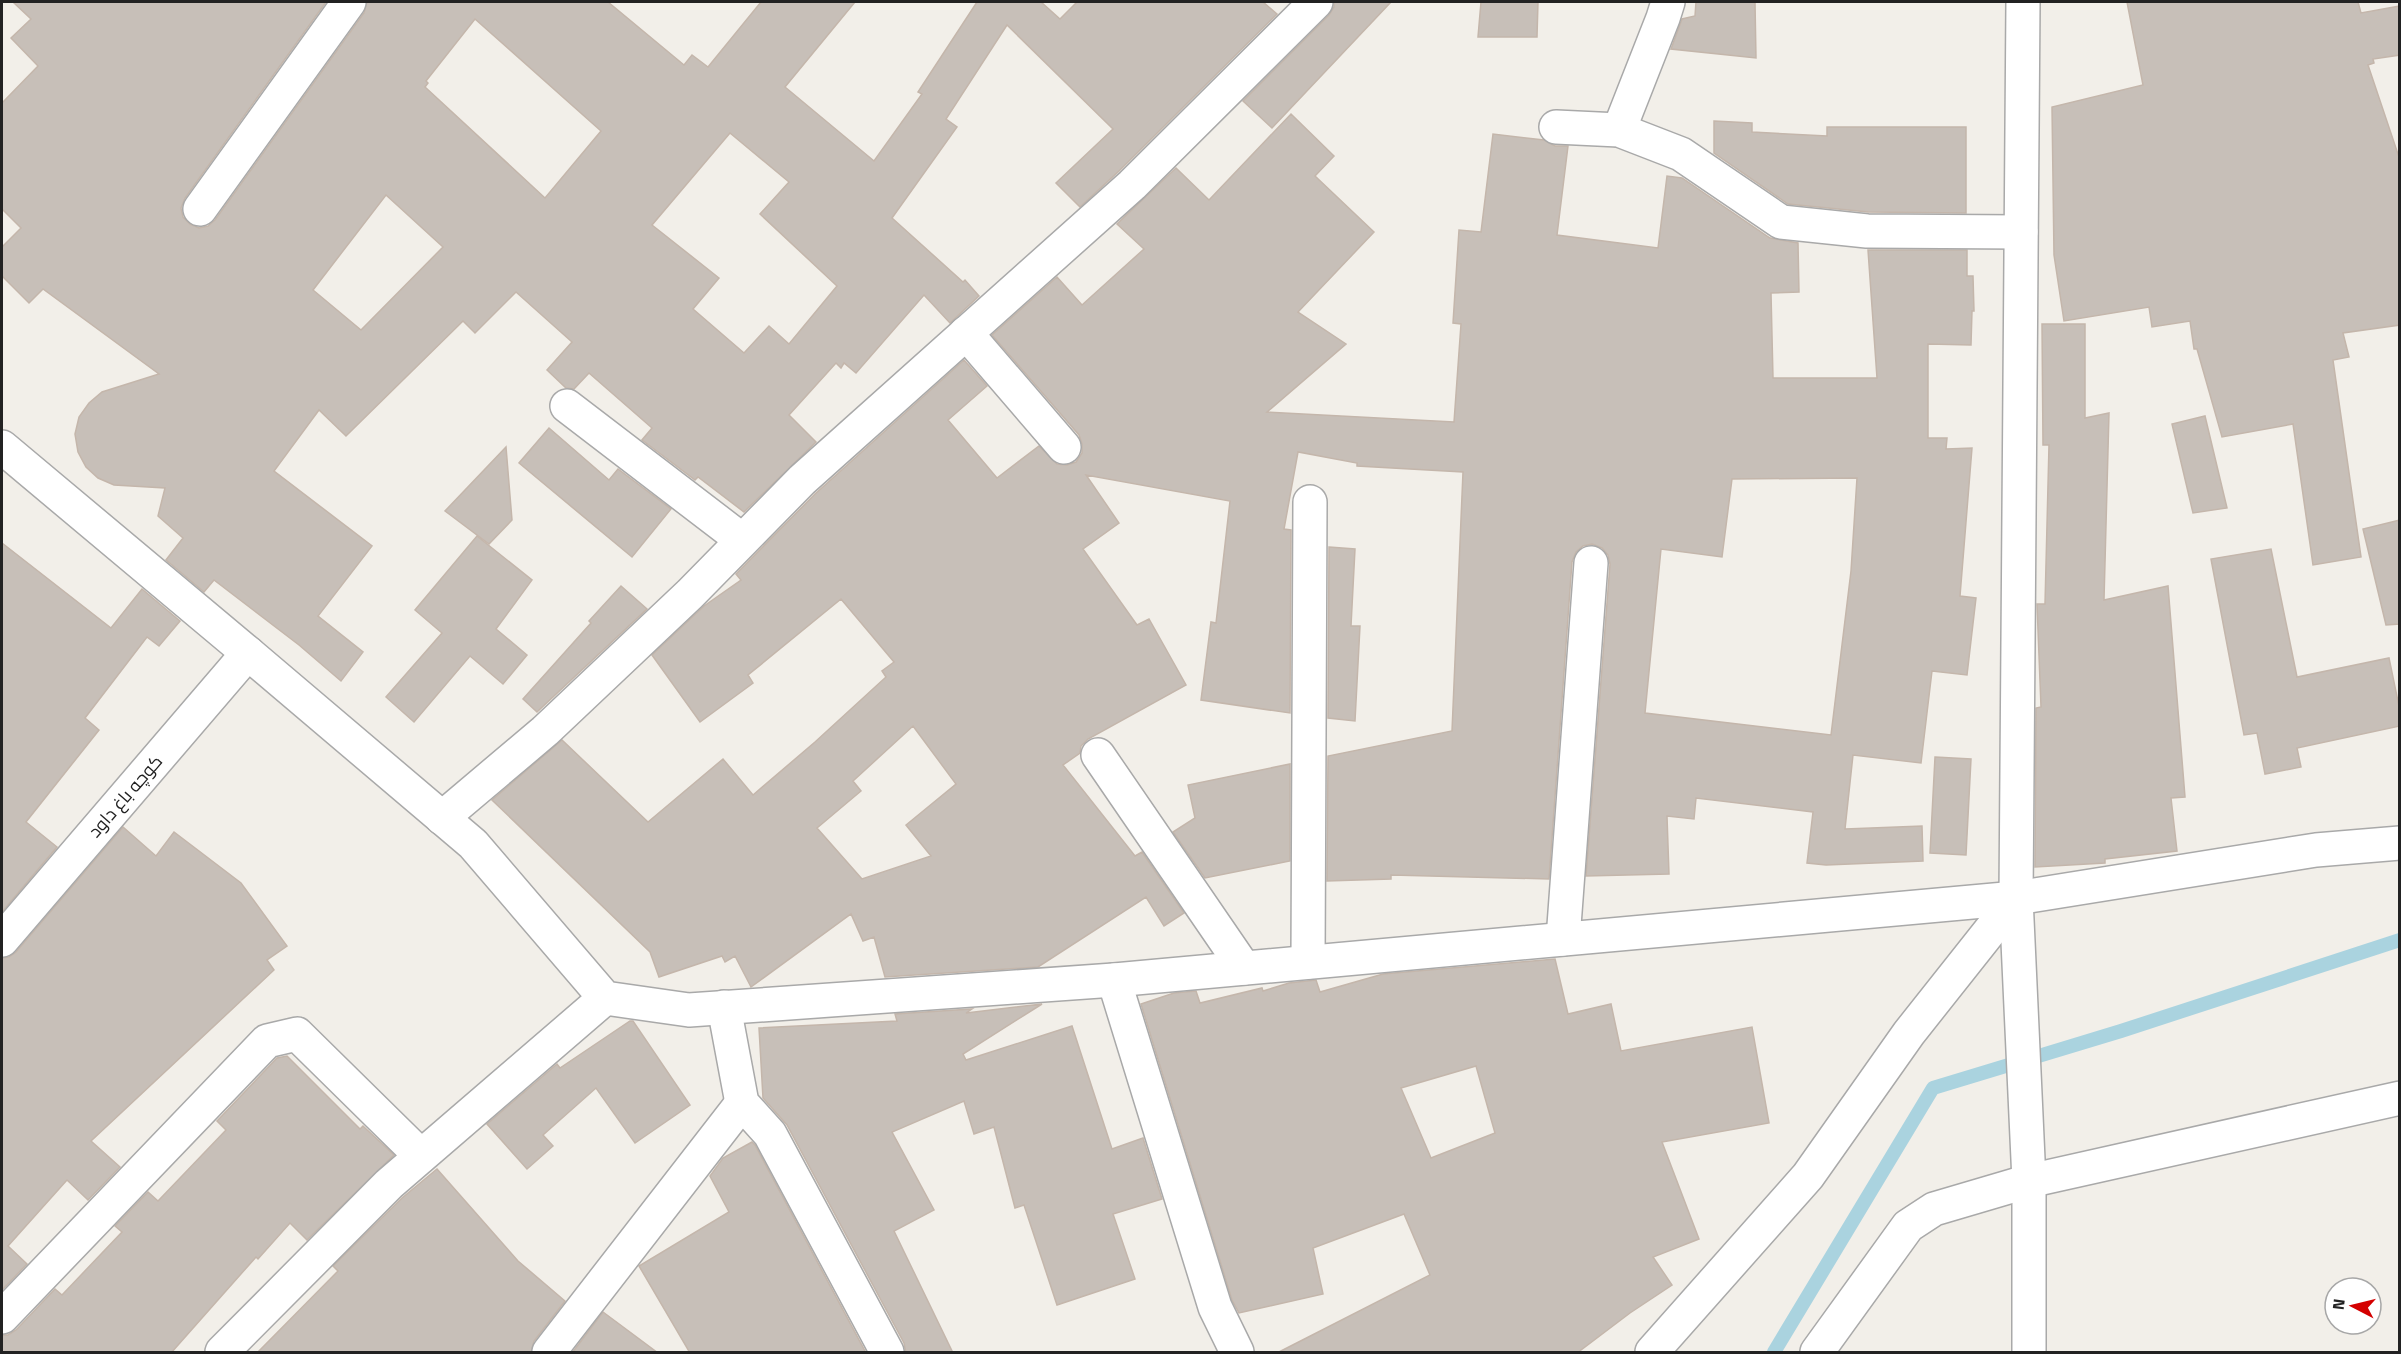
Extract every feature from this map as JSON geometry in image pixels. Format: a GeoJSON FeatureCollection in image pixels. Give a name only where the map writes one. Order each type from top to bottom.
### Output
{"type":"FeatureCollection","features":[{"type":"Feature","properties":{"kind":"street"},"geometry":{"type":"LineString","coordinates":[[200,209],[349,2]]}},
{"type":"Feature","properties":{"kind":"street"},"geometry":{"type":"LineString","coordinates":[[442,818],[545,730],[690,594],[802,480],[1132,185],[1316,2]]}},
{"type":"Feature","properties":{"kind":"street"},"geometry":{"type":"LineString","coordinates":[[1619,130],[1668,2]]}},
{"type":"Feature","properties":{"kind":"street"},"geometry":{"type":"LineString","coordinates":[[2023,2],[2016,898],[2029,1181],[2029,1353]]}},
{"type":"Feature","properties":{"kind":"street"},"geometry":{"type":"LineString","coordinates":[[1556,127],[1619,130],[1681,154],[1781,222],[1867,231],[2021,232]]}},
{"type":"Feature","properties":{"kind":"street"},"geometry":{"type":"LineString","coordinates":[[966,333],[1064,447]]}},
{"type":"Feature","properties":{"kind":"street"},"geometry":{"type":"LineString","coordinates":[[567,406],[742,540]]}},
{"type":"Feature","properties":{"kind":"street"},"geometry":{"type":"LineString","coordinates":[[2,447],[473,844],[605,998],[689,1010],[1114,980],[2016,898],[2316,850],[2400,843]]}},
{"type":"Feature","properties":{"kind":"street"},"geometry":{"type":"LineString","coordinates":[[1308,962],[1310,502]]}},
{"type":"Feature","properties":{"kind":"street"},"geometry":{"type":"LineString","coordinates":[[1563,939],[1591,563]]}},
{"type":"Feature","properties":{"kind":"street","name":"کوچه باغ داود"},"geometry":{"type":"LineString","coordinates":[[2,940],[248,653]]}},
{"type":"Feature","properties":{"kind":"street"},"geometry":{"type":"LineString","coordinates":[[1098,755],[1244,968]]}},
{"type":"Feature","properties":{"kind":"street"},"geometry":{"type":"LineString","coordinates":[[1652,1353],[1808,1176],[1909,1033],[2016,898]]}},
{"type":"Feature","properties":{"kind":"street"},"geometry":{"type":"LineString","coordinates":[[1114,980],[1215,1308],[1237,1353]]}},
{"type":"Feature","properties":{"kind":"street"},"geometry":{"type":"LineString","coordinates":[[222,1353],[389,1184],[605,998]]}},
{"type":"Feature","properties":{"kind":"street"},"geometry":{"type":"LineString","coordinates":[[724,1007],[742,1103],[770,1134],[887,1353]]}},
{"type":"Feature","properties":{"kind":"street"},"geometry":{"type":"LineString","coordinates":[[2,1317],[267,1041],[297,1034],[421,1156]]}},
{"type":"Feature","properties":{"kind":"street"},"geometry":{"type":"LineString","coordinates":[[1817,1353],[1908,1226],[1934,1209],[2029,1181],[2400,1098]]}},
{"type":"Feature","properties":{"kind":"street"},"geometry":{"type":"LineString","coordinates":[[549,1353],[742,1103]]}},
{"type":"Feature","properties":{"kind":"building"},"geometry":{"type":"Polygon","coordinates":[[[13,2],[326,2],[185,198],[181,208],[183,217],[190,224],[199,228],[208,226],[215,220],[364,13],[367,2],[608,2],[684,65],[692,55],[708,67],[761,2],[855,2],[785,87],[874,161],[922,94],[918,92],[977,2],[1041,2],[1060,19],[1077,2],[1263,2],[1277,14],[1080,207],[1056,183],[1113,129],[1007,25],[946,119],[957,127],[892,218],[963,282],[965,280],[979,296],[950,323],[924,295],[856,373],[844,363],[841,368],[836,363],[789,415],[816,442],[744,512],[698,477],[695,480],[642,440],[652,428],[589,373],[574,389],[566,388],[547,370],[572,342],[516,292],[475,333],[463,321],[346,436],[319,410],[274,471],[372,546],[318,616],[363,652],[341,681],[299,645],[214,580],[204,592],[166,560],[183,538],[158,516],[165,488],[114,485],[98,478],[86,467],[78,452],[75,434],[79,417],[89,403],[102,392],[159,374],[43,289],[29,303],[2,276],[2,247],[21,228],[2,209],[2,103],[38,66],[11,38],[31,19],[13,2]],[[475,19],[426,81],[428,83],[425,87],[545,198],[601,131],[475,19]],[[730,133],[652,225],[719,278],[693,309],[744,353],[769,326],[789,344],[837,286],[760,214],[789,182],[730,133]],[[386,195],[313,290],[361,330],[443,247],[386,195]]]}},
{"type":"Feature","properties":{"kind":"building"},"geometry":{"type":"Polygon","coordinates":[[[1334,2],[1391,2],[1272,128],[1243,101],[1329,15],[1334,2]]]}},
{"type":"Feature","properties":{"kind":"building"},"geometry":{"type":"Polygon","coordinates":[[[1481,2],[1538,2],[1537,37],[1478,37],[1481,2]]]}},
{"type":"Feature","properties":{"kind":"building"},"geometry":{"type":"Polygon","coordinates":[[[1696,2],[1755,2],[1756,58],[1671,49],[1682,19],[1695,16],[1696,2]]]}},
{"type":"Feature","properties":{"kind":"building"},"geometry":{"type":"Polygon","coordinates":[[[2127,2],[2358,2],[2361,13],[2400,6],[2400,55],[2373,59],[2374,63],[2368,65],[2400,160],[2400,325],[2343,333],[2349,357],[2333,360],[2361,557],[2313,565],[2293,424],[2222,437],[2197,349],[2194,349],[2190,321],[2152,327],[2149,307],[2064,321],[2054,255],[2052,107],[2143,85],[2127,2]]]}},
{"type":"Feature","properties":{"kind":"building"},"geometry":{"type":"Polygon","coordinates":[[[1291,114],[1334,156],[1315,176],[1374,232],[1298,312],[1346,344],[1267,412],[1454,422],[1461,324],[1453,323],[1459,230],[1481,232],[1493,134],[1544,140],[1555,146],[1568,146],[1557,235],[1658,248],[1667,176],[1682,178],[1770,238],[1798,243],[1799,292],[1771,293],[1773,378],[1877,378],[1868,250],[1967,250],[1967,276],[1973,276],[1974,311],[1972,311],[1971,345],[1928,344],[1928,438],[1947,438],[1946,449],[1972,448],[1960,596],[1976,598],[1967,675],[1932,671],[1921,763],[1853,755],[1845,829],[1922,826],[1923,861],[1826,865],[1807,863],[1813,812],[1696,798],[1694,819],[1667,816],[1669,874],[1586,876],[1610,564],[1608,555],[1602,548],[1592,544],[1583,546],[1576,552],[1572,562],[1549,879],[1391,875],[1391,879],[1327,881],[1328,756],[1452,731],[1463,472],[1357,466],[1357,463],[1298,452],[1284,529],[1291,530],[1290,713],[1201,700],[1211,622],[1216,623],[1230,501],[1086,475],[1119,523],[1083,549],[1137,625],[1149,619],[1186,685],[1088,739],[1081,746],[1080,753],[1063,765],[1135,856],[1142,852],[1184,913],[1164,926],[1146,897],[1038,967],[885,977],[874,937],[863,941],[851,914],[751,987],[735,956],[725,962],[722,956],[659,977],[650,952],[492,800],[562,740],[648,822],[723,759],[753,795],[886,677],[882,671],[894,662],[841,599],[748,675],[753,683],[700,722],[652,655],[704,606],[741,580],[736,574],[815,494],[964,360],[987,386],[948,420],[997,478],[1039,446],[1057,464],[1067,465],[1076,462],[1082,453],[1079,435],[992,335],[1057,277],[1082,305],[1144,249],[1117,224],[1176,168],[1209,200],[1291,114]],[[1857,478],[1732,479],[1722,557],[1661,549],[1645,713],[1831,735],[1851,571],[1857,478]],[[913,726],[853,781],[861,791],[817,828],[862,879],[931,856],[906,825],[956,784],[913,726]]]}},
{"type":"Feature","properties":{"kind":"building"},"geometry":{"type":"Polygon","coordinates":[[[1714,121],[1752,123],[1752,132],[1827,136],[1827,127],[1966,127],[1966,213],[1868,212],[1788,204],[1714,153],[1714,121]]]}},
{"type":"Feature","properties":{"kind":"building"},"geometry":{"type":"Polygon","coordinates":[[[2042,324],[2085,324],[2085,418],[2109,413],[2104,600],[2168,586],[2185,797],[2171,798],[2177,851],[2105,859],[2105,863],[2035,867],[2036,708],[2041,707],[2037,604],[2045,604],[2049,445],[2043,445],[2042,324]]]}},
{"type":"Feature","properties":{"kind":"building"},"geometry":{"type":"Polygon","coordinates":[[[2205,416],[2227,508],[2193,513],[2172,424],[2205,416]]]}},
{"type":"Feature","properties":{"kind":"building"},"geometry":{"type":"Polygon","coordinates":[[[549,428],[609,480],[618,469],[671,509],[632,557],[519,463],[549,428]]]}},
{"type":"Feature","properties":{"kind":"building"},"geometry":{"type":"Polygon","coordinates":[[[506,447],[512,520],[489,544],[445,511],[506,447]]]}},
{"type":"Feature","properties":{"kind":"building"},"geometry":{"type":"Polygon","coordinates":[[[2400,520],[2400,624],[2386,625],[2363,529],[2400,520]]]}},
{"type":"Feature","properties":{"kind":"building"},"geometry":{"type":"Polygon","coordinates":[[[477,536],[532,580],[496,629],[527,655],[503,684],[470,656],[414,722],[386,697],[442,633],[415,610],[477,536]]]}},
{"type":"Feature","properties":{"kind":"building"},"geometry":{"type":"Polygon","coordinates":[[[2,543],[111,628],[142,589],[180,621],[159,646],[147,637],[85,718],[99,730],[26,822],[57,847],[2,912],[2,543]]]}},
{"type":"Feature","properties":{"kind":"building"},"geometry":{"type":"Polygon","coordinates":[[[1329,547],[1355,549],[1351,626],[1360,626],[1355,721],[1328,718],[1329,547]]]}},
{"type":"Feature","properties":{"kind":"building"},"geometry":{"type":"Polygon","coordinates":[[[2271,549],[2297,677],[2389,658],[2400,711],[2400,726],[2297,748],[2301,767],[2265,774],[2257,733],[2244,735],[2211,559],[2271,549]]]}},
{"type":"Feature","properties":{"kind":"building"},"geometry":{"type":"Polygon","coordinates":[[[621,586],[647,609],[537,712],[523,699],[621,586]]]}},
{"type":"Feature","properties":{"kind":"building"},"geometry":{"type":"Polygon","coordinates":[[[1935,757],[1971,759],[1966,855],[1930,853],[1935,757]]]}},
{"type":"Feature","properties":{"kind":"building"},"geometry":{"type":"Polygon","coordinates":[[[1290,764],[1290,861],[1205,878],[1173,832],[1195,818],[1188,785],[1290,764]]]}},
{"type":"Feature","properties":{"kind":"building"},"geometry":{"type":"Polygon","coordinates":[[[123,827],[156,856],[174,832],[241,883],[287,946],[267,960],[274,970],[91,1141],[120,1167],[88,1200],[67,1180],[8,1246],[27,1264],[2,1290],[2,958],[9,957],[16,952],[123,827]]]}},
{"type":"Feature","properties":{"kind":"building"},"geometry":{"type":"Polygon","coordinates":[[[1555,959],[1568,1014],[1611,1004],[1621,1051],[1752,1027],[1769,1123],[1662,1142],[1699,1239],[1653,1257],[1672,1285],[1577,1353],[1277,1353],[1430,1275],[1404,1214],[1313,1248],[1323,1294],[1239,1313],[1232,1300],[1141,1004],[1174,993],[1196,991],[1200,1003],[1262,988],[1263,991],[1289,983],[1316,980],[1320,992],[1383,974],[1555,959]],[[1476,1066],[1401,1088],[1431,1158],[1495,1133],[1476,1066]]]}},
{"type":"Feature","properties":{"kind":"building"},"geometry":{"type":"Polygon","coordinates":[[[1042,1004],[963,1054],[966,1060],[1072,1026],[1112,1149],[1143,1138],[1162,1199],[1113,1214],[1135,1279],[1057,1305],[1024,1205],[1015,1208],[994,1127],[974,1134],[964,1101],[892,1132],[934,1210],[894,1231],[953,1353],[906,1353],[904,1343],[787,1125],[763,1098],[759,1028],[897,1021],[895,1014],[972,1009],[966,1013],[1042,1004]]]}},
{"type":"Feature","properties":{"kind":"building"},"geometry":{"type":"Polygon","coordinates":[[[633,1021],[690,1105],[635,1143],[596,1088],[543,1135],[553,1146],[527,1169],[487,1124],[557,1064],[560,1068],[633,1021]]]}},
{"type":"Feature","properties":{"kind":"building"},"geometry":{"type":"Polygon","coordinates":[[[287,1056],[360,1129],[363,1126],[394,1155],[307,1240],[290,1223],[258,1259],[256,1257],[171,1353],[2,1353],[2,1335],[8,1335],[16,1330],[55,1289],[62,1295],[122,1232],[115,1226],[148,1192],[158,1201],[226,1130],[217,1121],[277,1058],[287,1056]]]}},
{"type":"Feature","properties":{"kind":"building"},"geometry":{"type":"Polygon","coordinates":[[[752,1142],[866,1353],[690,1353],[639,1266],[729,1212],[710,1176],[723,1158],[752,1142]]]}},
{"type":"Feature","properties":{"kind":"building"},"geometry":{"type":"Polygon","coordinates":[[[437,1169],[518,1261],[565,1301],[534,1341],[531,1353],[257,1353],[338,1271],[333,1266],[402,1198],[437,1169]]]}},
{"type":"Feature","properties":{"kind":"building"},"geometry":{"type":"Polygon","coordinates":[[[603,1312],[658,1353],[572,1353],[603,1312]]]}},
{"type":"Feature","properties":{"kind":"waterway"},"geometry":{"type":"LineString","coordinates":[[1774,1352],[1933,1088],[2121,1031],[2400,940]]}}]}
